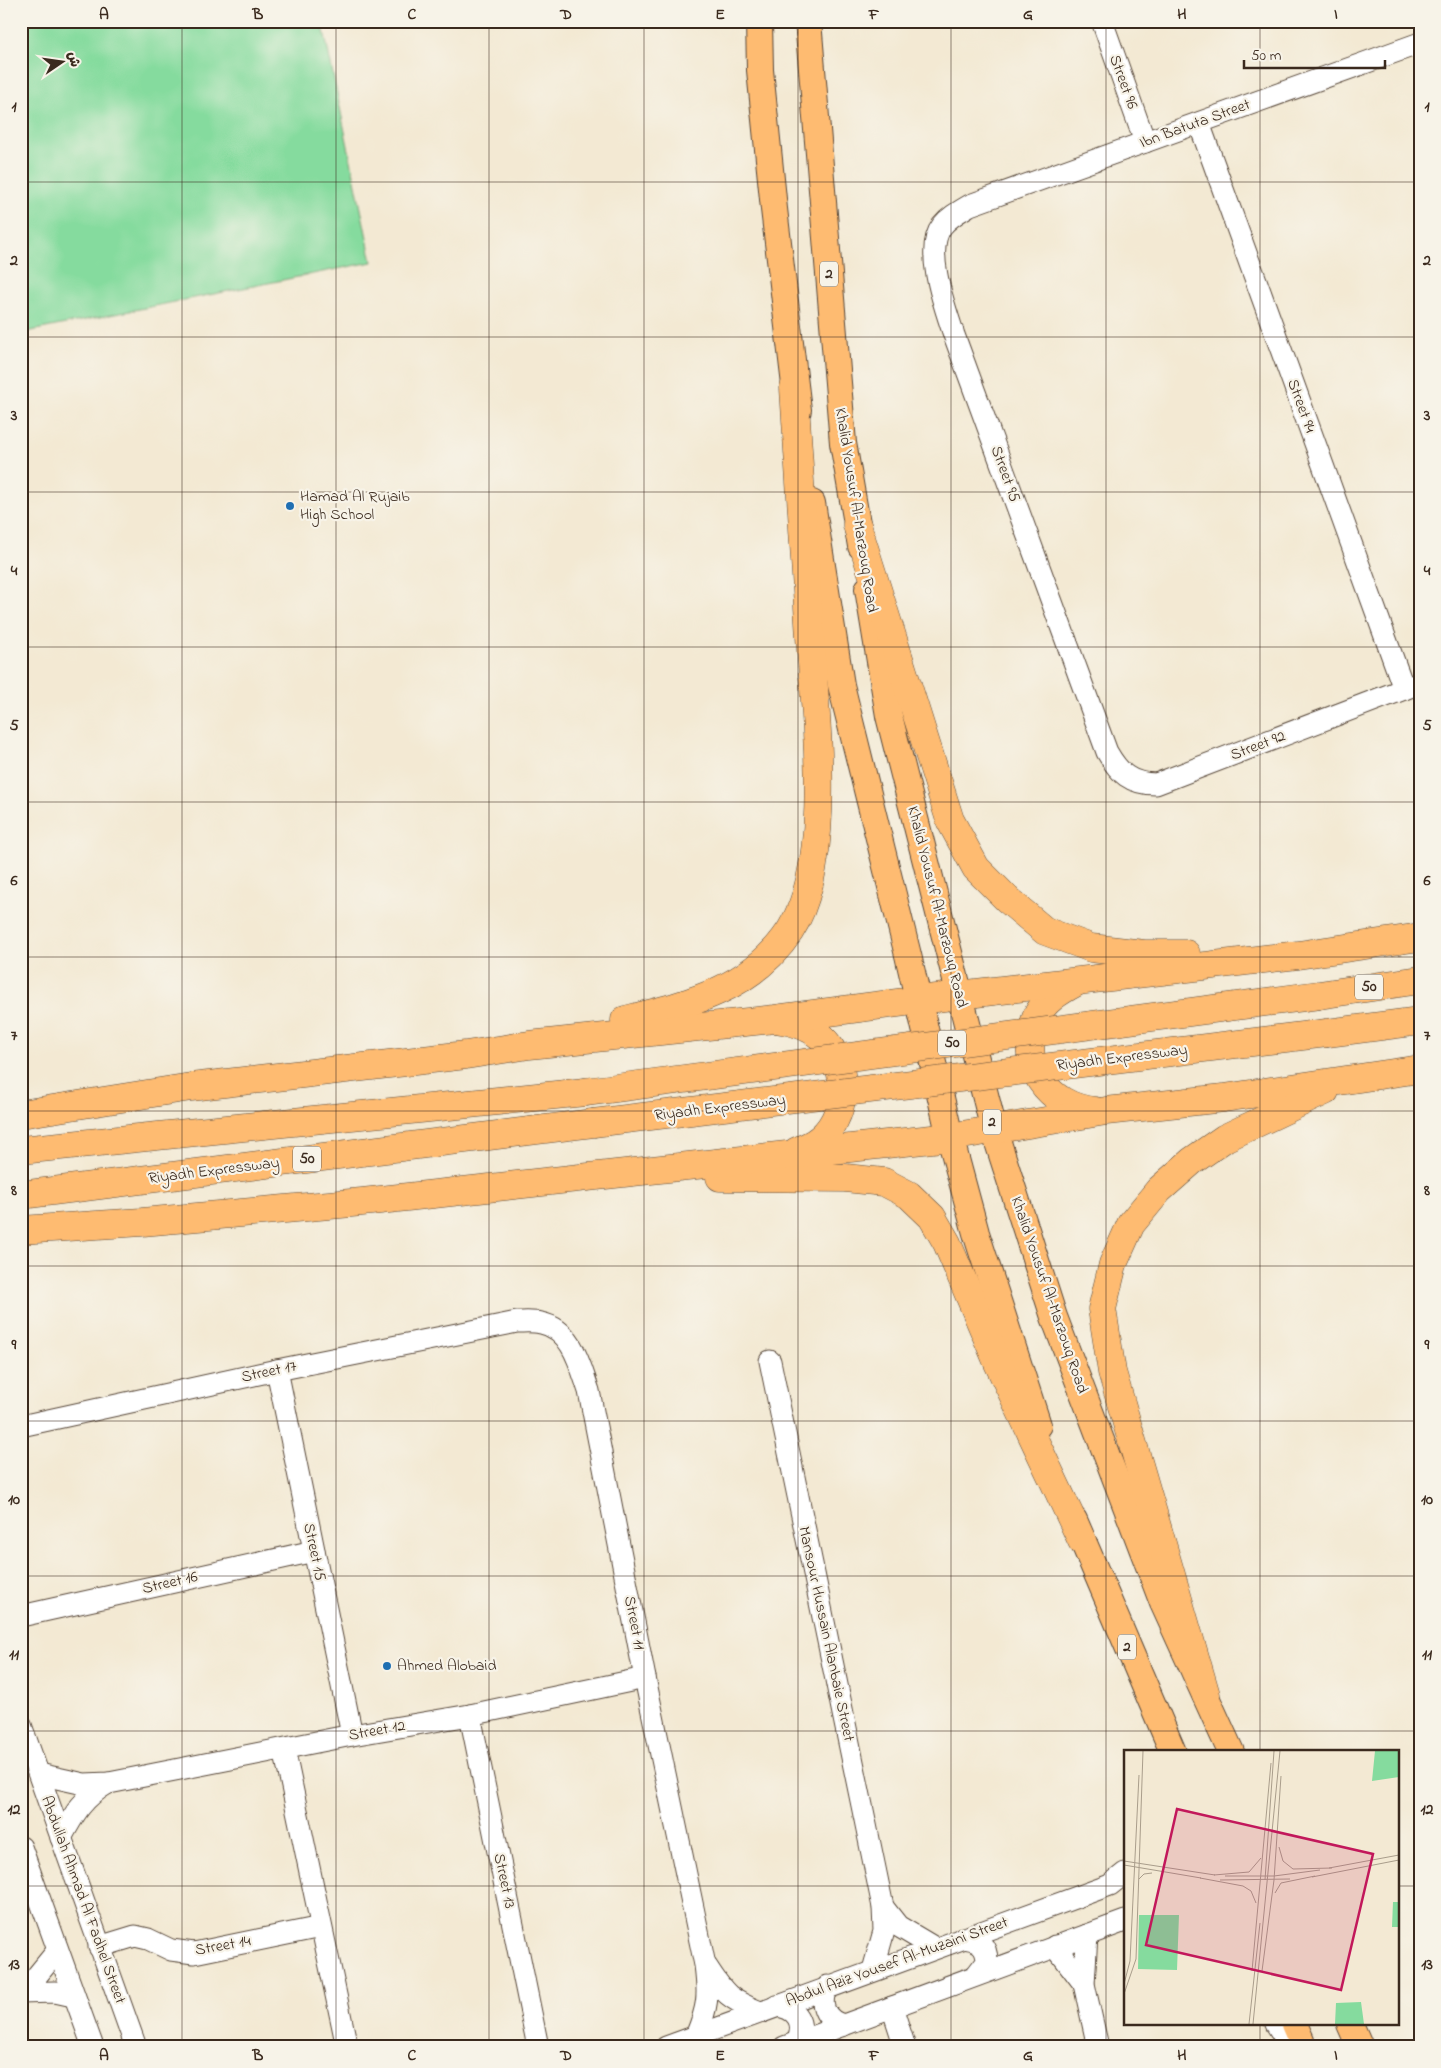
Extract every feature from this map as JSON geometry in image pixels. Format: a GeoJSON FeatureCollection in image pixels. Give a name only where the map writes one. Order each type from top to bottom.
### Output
{"type":"FeatureCollection","features":[{"type":"Feature","properties":{"kind":"highway"},"geometry":{"type":"LineString","coordinates":[[529,1045],[682,1006],[732,986],[762,961],[790,931],[806,894],[817,844],[818,768],[794,388]]}},
{"type":"Feature","properties":{"kind":"highway"},"geometry":{"type":"LineString","coordinates":[[857,525],[950,820],[976,868],[1008,900],[1045,931],[1091,948],[1144,954],[1298,955]]}},
{"type":"Feature","properties":{"kind":"highway"},"geometry":{"type":"LineString","coordinates":[[21,1114],[191,1087],[466,1055],[529,1045],[775,1019],[958,995],[1079,982],[1298,955],[1420,937]]}},
{"type":"Feature","properties":{"kind":"highway","name":"Riyadh Expressway"},"geometry":{"type":"LineString","coordinates":[[21,1150],[585,1092],[1420,980]]}},
{"type":"Feature","properties":{"kind":"highway"},"geometry":{"type":"LineString","coordinates":[[1079,982],[1054,995],[1036,1017],[1030,1045],[1036,1073],[1053,1096],[1078,1110],[1106,1111]]}},
{"type":"Feature","properties":{"kind":"highway"},"geometry":{"type":"LineString","coordinates":[[775,1019],[799,1023],[820,1036],[835,1055],[842,1078],[841,1102],[832,1125],[815,1142],[793,1153]]}},
{"type":"Feature","properties":{"kind":"highway","name":"Riyadh Expressway"},"geometry":{"type":"LineString","coordinates":[[21,1196],[1420,1021]]}},
{"type":"Feature","properties":{"kind":"highway"},"geometry":{"type":"LineString","coordinates":[[21,1230],[142,1222],[613,1175],[793,1153],[950,1137],[1106,1111],[1224,1098],[1420,1069]]}},
{"type":"Feature","properties":{"kind":"highway"},"geometry":{"type":"LineString","coordinates":[[1206,1695],[1112,1372],[1102,1309],[1113,1264],[1131,1224],[1159,1190],[1192,1161],[1225,1138],[1354,1078]]}},
{"type":"Feature","properties":{"kind":"highway"},"geometry":{"type":"LineString","coordinates":[[613,1175],[845,1178],[884,1182],[909,1195],[932,1217],[947,1243],[998,1363],[1082,1541]]}},
{"type":"Feature","properties":{"kind":"main road"},"geometry":{"type":"LineString","coordinates":[[753,21],[760,70]]}},
{"type":"Feature","properties":{"kind":"main road","name":"2"},"geometry":{"type":"LineString","coordinates":[[759,21],[760,70],[794,388],[841,685],[908,955],[950,1137],[976,1232],[1035,1417],[1082,1541],[1172,1750]]}},
{"type":"Feature","properties":{"kind":"main road","name":"Khalid Yousuf Al-Marzouq Road"},"geometry":{"type":"LineString","coordinates":[[808,21],[844,443],[889,716],[958,995],[994,1130],[1054,1317],[1164,1603],[1230,1750]]}},
{"type":"Feature","properties":{"kind":"main road"},"geometry":{"type":"LineString","coordinates":[[1295,2026],[1304,2047]]}},
{"type":"Feature","properties":{"kind":"main road"},"geometry":{"type":"LineString","coordinates":[[1351,2026],[1360,2047]]}},
{"type":"Feature","properties":{"kind":"street","name":"Street 96"},"geometry":{"type":"LineString","coordinates":[[1102,21],[1145,142]]}},
{"type":"Feature","properties":{"kind":"street","name":"Ibn Batuta Street"},"geometry":{"type":"LineString","coordinates":[[970,205],[1420,43]]}},
{"type":"Feature","properties":{"kind":"street","name":"Street 94"},"geometry":{"type":"LineString","coordinates":[[1199,123],[1412,686]]}},
{"type":"Feature","properties":{"kind":"street","name":"Street 95"},"geometry":{"type":"LineString","coordinates":[[970,205],[954,215],[941,228],[935,247],[942,298],[954,336],[1107,752]]}},
{"type":"Feature","properties":{"kind":"street","name":"Street 92"},"geometry":{"type":"LineString","coordinates":[[1107,752],[1117,770],[1130,779],[1143,784],[1156,784],[1412,686]]}},
{"type":"Feature","properties":{"kind":"street","name":"Street 17"},"geometry":{"type":"LineString","coordinates":[[21,1426],[276,1370],[517,1322]]}},
{"type":"Feature","properties":{"kind":"street","name":"Street 11"},"geometry":{"type":"LineString","coordinates":[[517,1322],[540,1323],[554,1327],[566,1338],[578,1356],[589,1391],[645,1678],[705,1965],[708,1990],[706,2009],[696,2036]]}},
{"type":"Feature","properties":{"kind":"street","name":"Mansour Hussain Alanbaie Street"},"geometry":{"type":"LineString","coordinates":[[770,1361],[883,1907],[884,1931],[873,1970]]}},
{"type":"Feature","properties":{"kind":"street","name":"Street 15"},"geometry":{"type":"LineString","coordinates":[[276,1370],[352,1735]]}},
{"type":"Feature","properties":{"kind":"street","name":"Street 16"},"geometry":{"type":"LineString","coordinates":[[23,1617],[314,1550]]}},
{"type":"Feature","properties":{"kind":"street","name":"Street 12"},"geometry":{"type":"LineString","coordinates":[[39,1774],[84,1784],[109,1783],[352,1735],[470,1715],[645,1678]]}},
{"type":"Feature","properties":{"kind":"street"},"geometry":{"type":"LineString","coordinates":[[1150,1698],[1158,1750]]}},
{"type":"Feature","properties":{"kind":"street","name":"Street 13"},"geometry":{"type":"LineString","coordinates":[[470,1715],[538,2047]]}},
{"type":"Feature","properties":{"kind":"street","name":"Abdullah Ahmad Al Fadhel Street"},"geometry":{"type":"LineString","coordinates":[[21,1725],[136,2047]]}},
{"type":"Feature","properties":{"kind":"street"},"geometry":{"type":"LineString","coordinates":[[284,1749],[347,2047]]}},
{"type":"Feature","properties":{"kind":"street","name":"Street 12"},"geometry":{"type":"LineString","coordinates":[[61,1838],[75,1811],[89,1794],[109,1783]]}},
{"type":"Feature","properties":{"kind":"street"},"geometry":{"type":"LineString","coordinates":[[21,1847],[73,1996],[93,2047]]}},
{"type":"Feature","properties":{"kind":"street","name":"Abdul Aziz Yousef Al-Muzaini Street"},"geometry":{"type":"LineString","coordinates":[[666,2047],[828,1986],[1110,1885],[1124,1874]]}},
{"type":"Feature","properties":{"kind":"street","name":"Mansour Hussain Alanbaie Street"},"geometry":{"type":"LineString","coordinates":[[883,1907],[898,1926],[935,1948]]}},
{"type":"Feature","properties":{"kind":"street"},"geometry":{"type":"LineString","coordinates":[[791,2044],[1124,1921]]}},
{"type":"Feature","properties":{"kind":"street","name":"Street 14"},"geometry":{"type":"LineString","coordinates":[[99,1947],[135,1936],[148,1939],[171,1950],[194,1953],[321,1927]]}},
{"type":"Feature","properties":{"kind":"street"},"geometry":{"type":"LineString","coordinates":[[1087,1935],[1084,1984],[1098,2047]]}},
{"type":"Feature","properties":{"kind":"street"},"geometry":{"type":"LineString","coordinates":[[962,1938],[978,1941],[984,1946],[987,1961],[977,1974]]}},
{"type":"Feature","properties":{"kind":"street"},"geometry":{"type":"LineString","coordinates":[[1055,1946],[1084,1984]]}},
{"type":"Feature","properties":{"kind":"street"},"geometry":{"type":"LineString","coordinates":[[21,1991],[31,1983],[57,1951]]}},
{"type":"Feature","properties":{"kind":"street","name":"Street 11"},"geometry":{"type":"LineString","coordinates":[[705,1965],[719,1986],[734,2001],[768,2009],[792,2010],[798,2017],[801,2034],[791,2044]]}},
{"type":"Feature","properties":{"kind":"street"},"geometry":{"type":"LineString","coordinates":[[828,1986],[822,2002],[824,2010],[835,2023],[844,2025]]}},
{"type":"Feature","properties":{"kind":"street"},"geometry":{"type":"LineString","coordinates":[[21,1991],[55,1992],[73,1996]]}},
{"type":"Feature","properties":{"kind":"street"},"geometry":{"type":"LineString","coordinates":[[892,2007],[905,2047]]}},
{"type":"Feature","properties":{"kind":"street"},"geometry":{"type":"LineString","coordinates":[[1277,2026],[1290,2047]]}},
{"type":"Feature","properties":{"kind":"green space"},"geometry":{"type":"Polygon","coordinates":[[[21,21],[322,21],[372,262],[21,333],[21,21]]]}},
{"type":"Feature","properties":{"kind":"place","name":"Hamad Al Rujaib High School"},"geometry":{"type":"Point","coordinates":[290,506]}},
{"type":"Feature","properties":{"kind":"place","name":"Ahmed Alobaid"},"geometry":{"type":"Point","coordinates":[387,1666]}}]}
